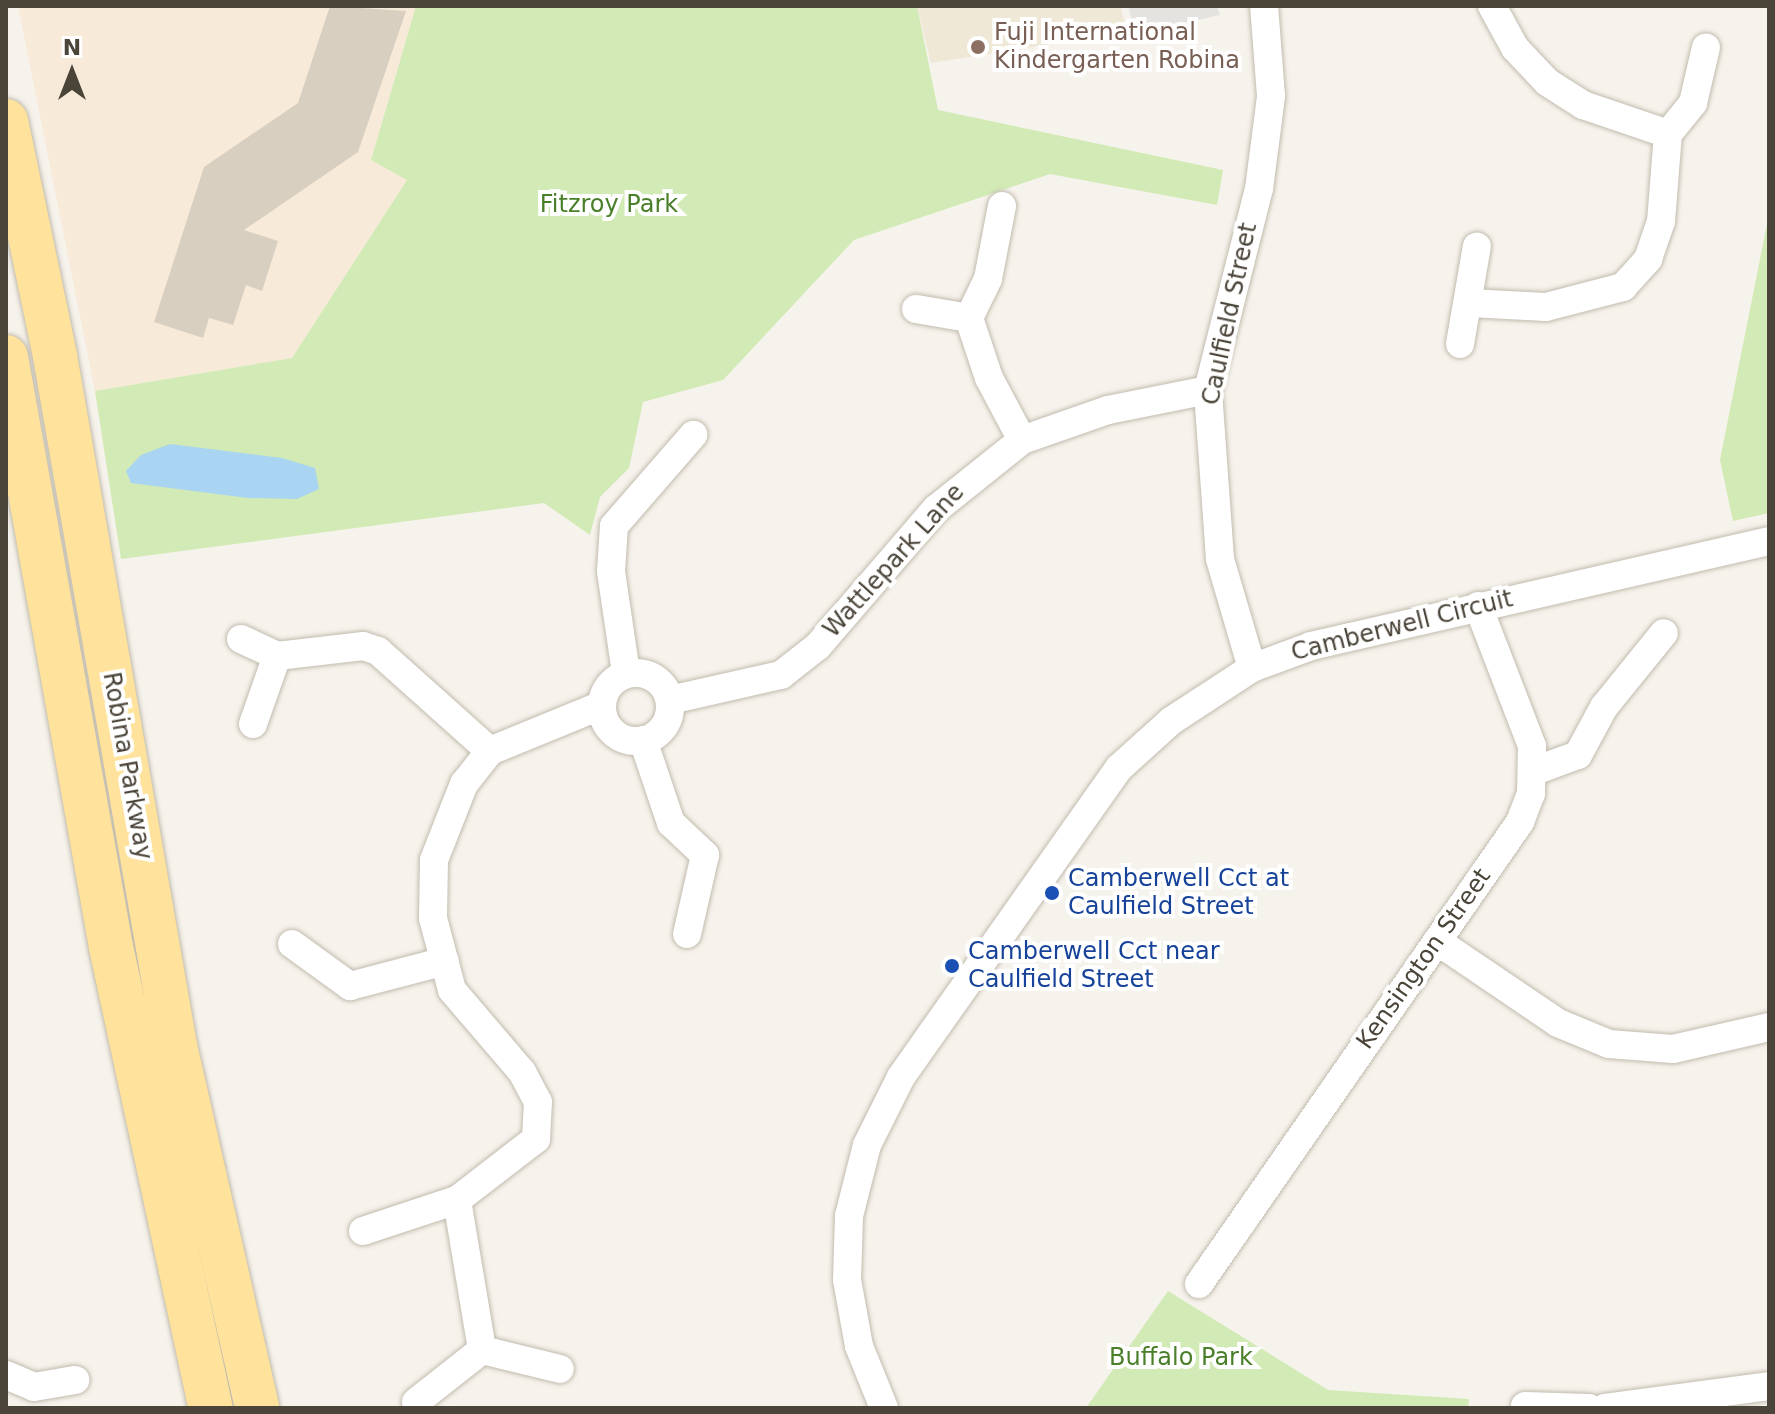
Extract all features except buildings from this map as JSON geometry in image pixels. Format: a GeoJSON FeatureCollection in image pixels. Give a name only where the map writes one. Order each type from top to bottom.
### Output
{"type":"FeatureCollection","features":[{"type":"Feature","properties":{"kind":"main road","name":"Robina Parkway"},"geometry":{"type":"LineString","coordinates":[[6,121],[72,444],[175,1046],[257,1408]]}},
{"type":"Feature","properties":{"kind":"main road","name":"Robina Parkway"},"geometry":{"type":"LineString","coordinates":[[6,357],[111,947],[211,1408]]}},
{"type":"Feature","properties":{"kind":"street","name":"Caulfield Street"},"geometry":{"type":"LineString","coordinates":[[1252,668],[1220,559],[1208,390],[1259,189],[1271,96],[1264,6]]}},
{"type":"Feature","properties":{"kind":"street"},"geometry":{"type":"LineString","coordinates":[[1492,6],[1515,48],[1547,82],[1583,105],[1668,134]]}},
{"type":"Feature","properties":{"kind":"street"},"geometry":{"type":"LineString","coordinates":[[1470,303],[1546,307],[1623,287],[1648,259],[1661,222],[1668,134],[1693,103],[1706,47]]}},
{"type":"Feature","properties":{"kind":"street"},"geometry":{"type":"LineString","coordinates":[[1002,206],[988,279],[969,318],[1022,440]]}},
{"type":"Feature","properties":{"kind":"street"},"geometry":{"type":"LineString","coordinates":[[1460,344],[1470,303],[1477,246]]}},
{"type":"Feature","properties":{"kind":"street"},"geometry":{"type":"LineString","coordinates":[[916,309],[969,318]]}},
{"type":"Feature","properties":{"kind":"street","name":"Wattlepark Lane"},"geometry":{"type":"LineString","coordinates":[[670,700],[781,675],[818,646],[936,509],[1022,440],[1108,410],[1208,390]]}},
{"type":"Feature","properties":{"kind":"street"},"geometry":{"type":"LineString","coordinates":[[626,673],[611,571],[614,526],[693,435]]}},
{"type":"Feature","properties":{"kind":"street","name":"Camberwell Circuit"},"geometry":{"type":"LineString","coordinates":[[884,1408],[859,1346],[847,1280],[856,1174],[880,1116],[1119,768],[1171,721],[1252,668],[1311,646],[1769,541]]}},
{"type":"Feature","properties":{"kind":"street","name":"Kensington Street"},"geometry":{"type":"LineString","coordinates":[[1199,1284],[1520,822],[1534,771],[1524,719],[1478,606]]}},
{"type":"Feature","properties":{"kind":"street"},"geometry":{"type":"LineString","coordinates":[[1534,771],[1578,755],[1604,707],[1664,633]]}},
{"type":"Feature","properties":{"kind":"street"},"geometry":{"type":"LineString","coordinates":[[241,639],[277,656],[378,651],[490,751]]}},
{"type":"Feature","properties":{"kind":"street"},"geometry":{"type":"LineString","coordinates":[[253,724],[277,656]]}},
{"type":"Feature","properties":{"kind":"street"},"geometry":{"type":"LineString","coordinates":[[626,673],[658,680],[670,700],[662,729],[643,740],[618,736],[602,705],[607,687],[626,673]]}},
{"type":"Feature","properties":{"kind":"street"},"geometry":{"type":"LineString","coordinates":[[363,1231],[457,1200],[536,1139],[538,1102],[452,990],[433,918],[434,860],[464,784],[490,751],[602,705]]}},
{"type":"Feature","properties":{"kind":"street"},"geometry":{"type":"LineString","coordinates":[[643,740],[671,823],[705,855],[687,934]]}},
{"type":"Feature","properties":{"kind":"street"},"geometry":{"type":"LineString","coordinates":[[1437,941],[1558,1023],[1609,1044],[1673,1049],[1769,1027]]}},
{"type":"Feature","properties":{"kind":"street"},"geometry":{"type":"LineString","coordinates":[[292,944],[350,986],[445,961]]}},
{"type":"Feature","properties":{"kind":"street"},"geometry":{"type":"LineString","coordinates":[[457,1200],[482,1350]]}},
{"type":"Feature","properties":{"kind":"street"},"geometry":{"type":"LineString","coordinates":[[482,1350],[560,1369]]}},
{"type":"Feature","properties":{"kind":"street"},"geometry":{"type":"LineString","coordinates":[[416,1402],[482,1350]]}},
{"type":"Feature","properties":{"kind":"street"},"geometry":{"type":"LineString","coordinates":[[6,1375],[34,1387],[75,1380]]}},
{"type":"Feature","properties":{"kind":"street"},"geometry":{"type":"LineString","coordinates":[[1605,1408],[1769,1386]]}},
{"type":"Feature","properties":{"kind":"street"},"geometry":{"type":"LineString","coordinates":[[1525,1406],[1589,1408]]}},
{"type":"Feature","properties":{"kind":"shaded area"},"geometry":{"type":"Polygon","coordinates":[[[18,6],[416,6],[371,159],[407,180],[292,358],[95,391],[18,6]]]}},
{"type":"Feature","properties":{"kind":"shaded area","name":"Fuji International Kindergarten Robina"},"geometry":{"type":"Polygon","coordinates":[[[917,6],[1121,6],[1126,32],[931,63],[917,6]]]}},
{"type":"Feature","properties":{"kind":"shaded area"},"geometry":{"type":"Polygon","coordinates":[[[1129,6],[1217,6],[1220,15],[1133,34],[1129,6]]]}},
{"type":"Feature","properties":{"kind":"green space","name":"Fitzroy Park"},"geometry":{"type":"Polygon","coordinates":[[[416,6],[917,6],[938,110],[1223,170],[1217,205],[1050,174],[854,240],[723,380],[643,402],[629,468],[600,497],[590,535],[544,503],[121,559],[95,391],[292,358],[407,180],[371,160],[416,6]]]}},
{"type":"Feature","properties":{"kind":"green space"},"geometry":{"type":"Polygon","coordinates":[[[1769,214],[1769,513],[1733,521],[1720,460],[1769,214]]]}},
{"type":"Feature","properties":{"kind":"green space","name":"Buffalo Park"},"geometry":{"type":"Polygon","coordinates":[[[1168,1291],[1328,1390],[1469,1399],[1468,1408],[1086,1408],[1168,1291]]]}},
{"type":"Feature","properties":{"kind":"water"},"geometry":{"type":"Polygon","coordinates":[[[170,444],[282,458],[315,468],[319,489],[297,499],[248,498],[131,483],[126,471],[141,455],[170,444]]]}},
{"type":"Feature","properties":{"kind":"place","name":"Fuji International Kindergarten Robina"},"geometry":{"type":"Point","coordinates":[978,47]}},
{"type":"Feature","properties":{"kind":"place","name":"Camberwell Cct at Caulfield Street"},"geometry":{"type":"Point","coordinates":[1052,893]}},
{"type":"Feature","properties":{"kind":"place","name":"Camberwell Cct near Caulfield Street"},"geometry":{"type":"Point","coordinates":[952,966]}}]}
